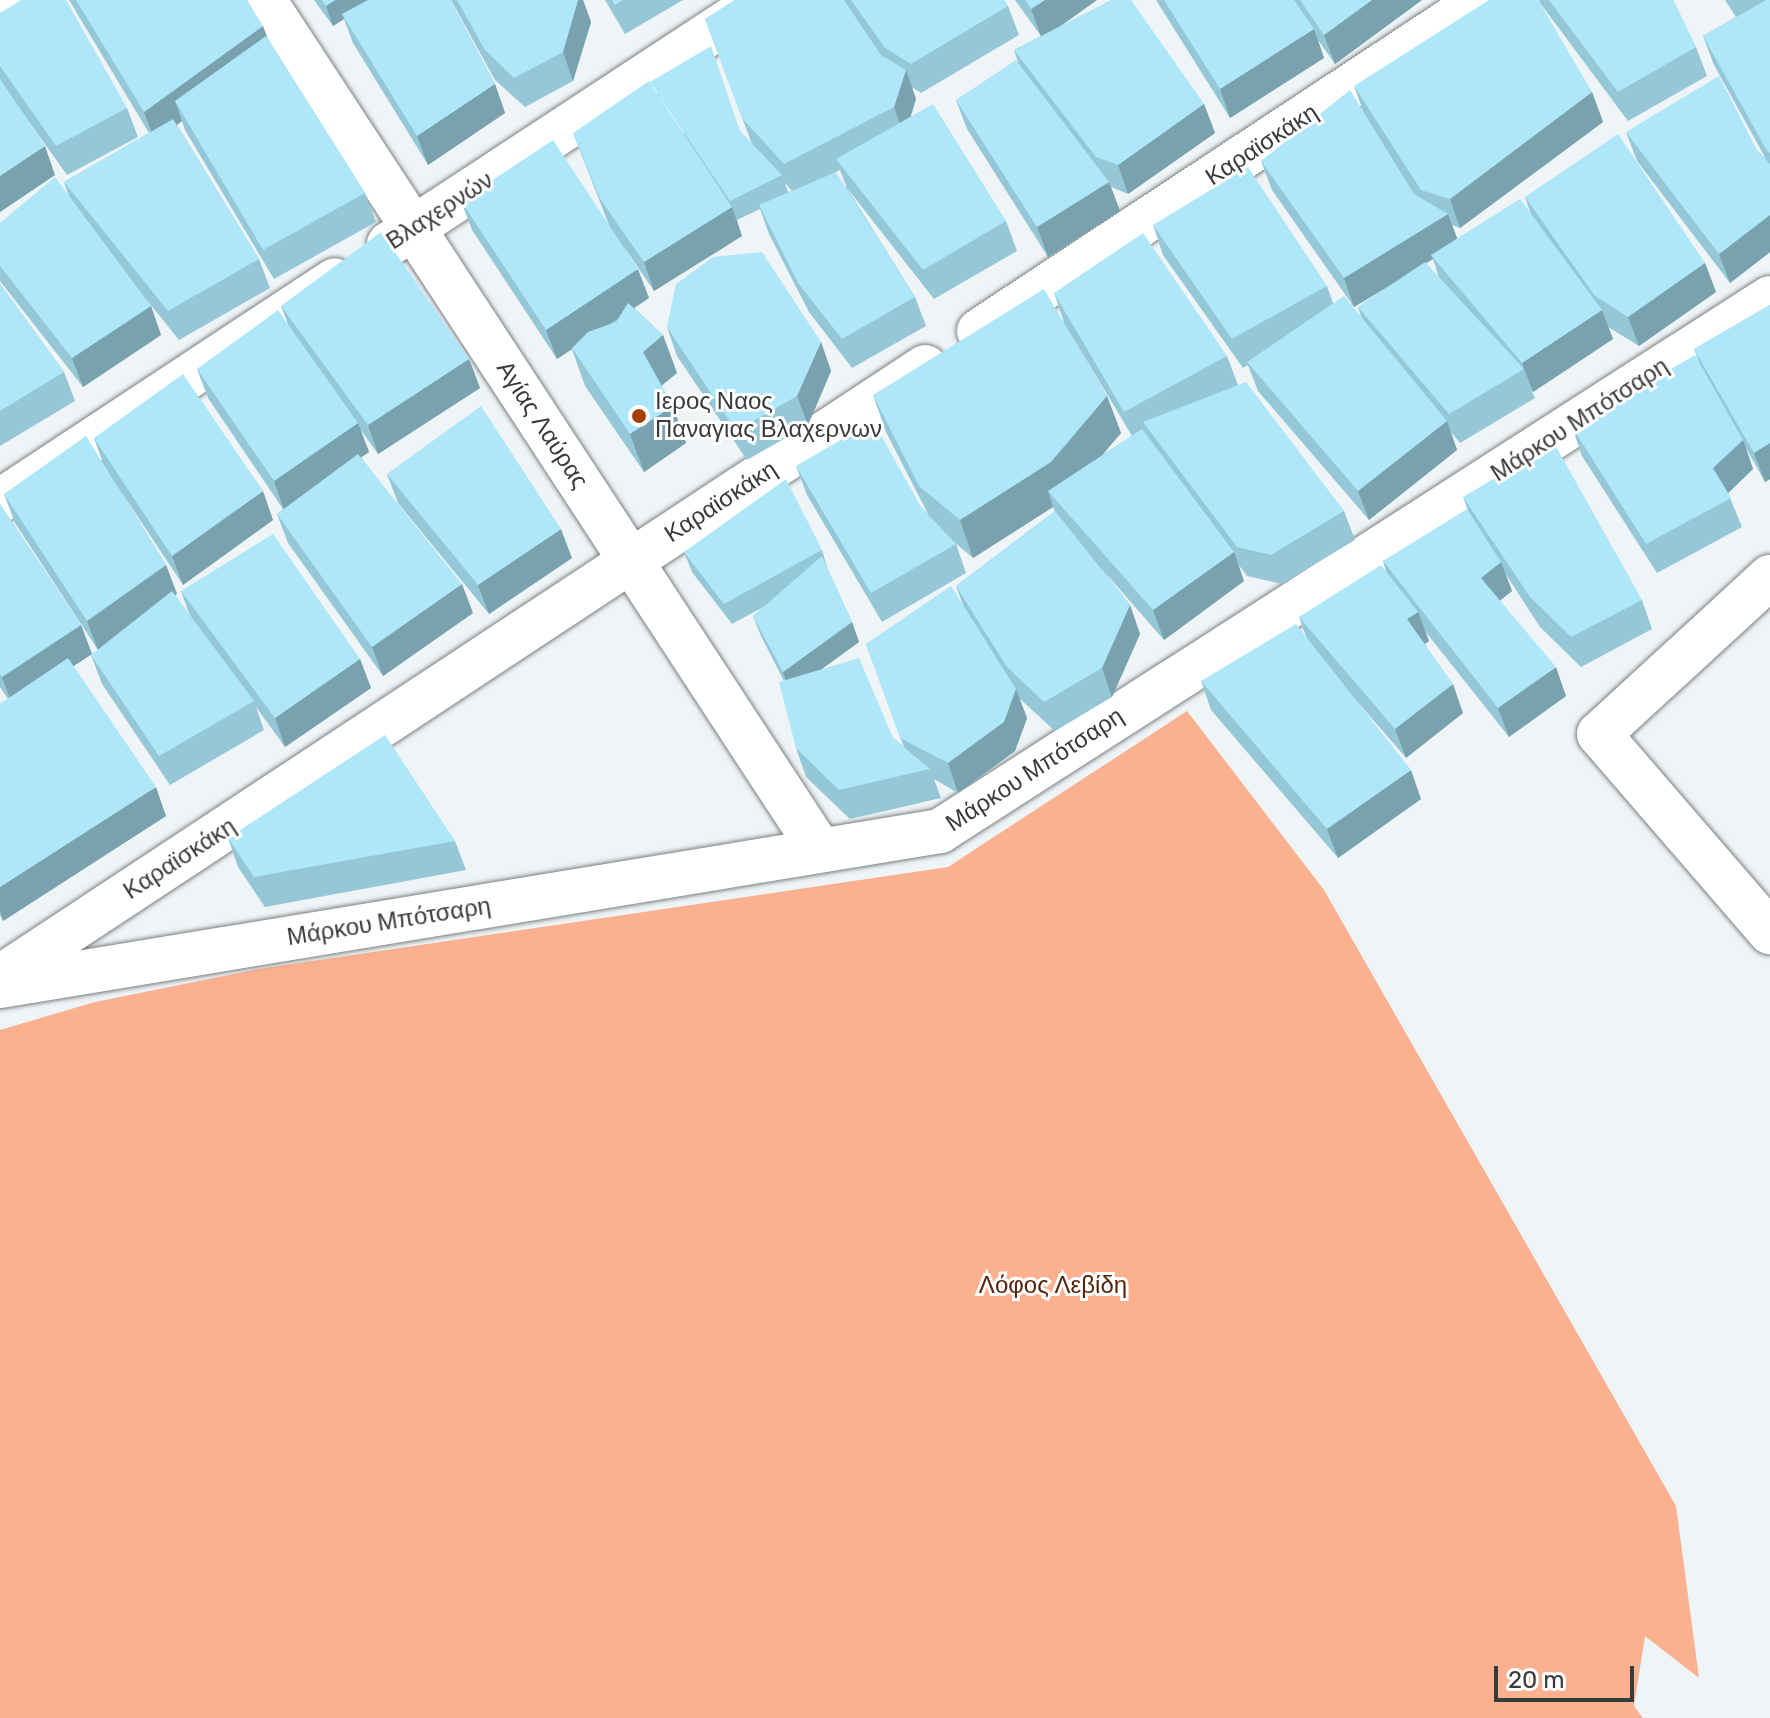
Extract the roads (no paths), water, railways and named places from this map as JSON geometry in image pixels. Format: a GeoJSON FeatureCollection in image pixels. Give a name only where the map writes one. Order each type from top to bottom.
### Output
{"type":"FeatureCollection","features":[{"type":"Feature","properties":{"kind":"street"},"geometry":{"type":"LineString","coordinates":[[0,5],[8,0]]}},
{"type":"Feature","properties":{"kind":"street","name":"Αγίας Λαύρας"},"geometry":{"type":"LineString","coordinates":[[264,0],[820,850]]}},
{"type":"Feature","properties":{"kind":"street","name":"Βλαχερνών"},"geometry":{"type":"LineString","coordinates":[[0,501],[760,0]]}},
{"type":"Feature","properties":{"kind":"street","name":"Καραϊσκάκη"},"geometry":{"type":"LineString","coordinates":[[0,977],[1481,0]]}},
{"type":"Feature","properties":{"kind":"street","name":"Μάρκου Μπότσαρη"},"geometry":{"type":"LineString","coordinates":[[0,986],[940,831],[1770,298]]}},
{"type":"Feature","properties":{"kind":"street"},"geometry":{"type":"LineString","coordinates":[[1770,577],[1599,734],[1770,932]]}},
{"type":"Feature","properties":{"kind":"place","name":"Ιερος Ναος Παναγιας Βλαχερνων"},"geometry":{"type":"Point","coordinates":[639,416]}},
{"type":"Feature","properties":{"kind":"park label","name":"Λόφος Λεβίδη"},"geometry":{"type":"Point","coordinates":[1053,1286]}}]}
